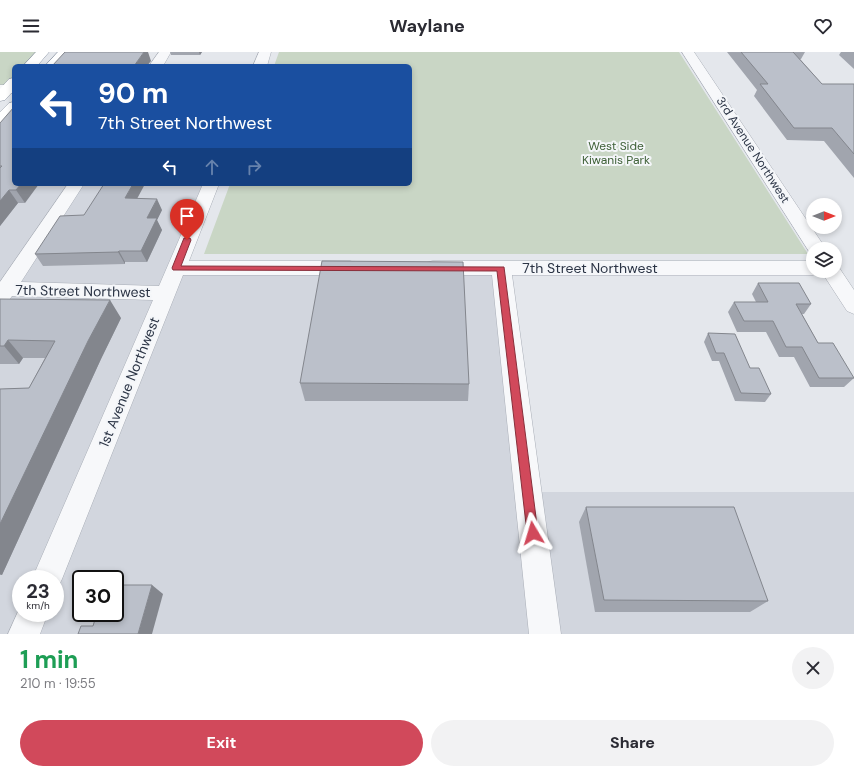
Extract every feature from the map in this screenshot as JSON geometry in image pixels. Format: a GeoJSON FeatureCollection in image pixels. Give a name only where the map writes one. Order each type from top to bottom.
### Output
{"type":"FeatureCollection","features":[{"type":"Feature","properties":{"kind":"highway"},"geometry":{"type":"LineString","coordinates":[[32,64],[43,52]]}},
{"type":"Feature","properties":{"kind":"highway"},"geometry":{"type":"LineString","coordinates":[[54,64],[65,52]]}},
{"type":"Feature","properties":{"kind":"highway"},"geometry":{"type":"LineString","coordinates":[[0,121],[12,108]]}},
{"type":"Feature","properties":{"kind":"street"},"geometry":{"type":"LineString","coordinates":[[157,64],[165,52]]}},
{"type":"Feature","properties":{"kind":"street"},"geometry":{"type":"LineString","coordinates":[[261,64],[265,52]]}},
{"type":"Feature","properties":{"kind":"street","name":"3rd Avenue Northwest"},"geometry":{"type":"LineString","coordinates":[[688,52],[812,242]]}},
{"type":"Feature","properties":{"kind":"street"},"geometry":{"type":"LineString","coordinates":[[2,292],[75,186]]}},
{"type":"Feature","properties":{"kind":"street","name":"1st Avenue Northwest"},"geometry":{"type":"LineString","coordinates":[[51,570],[210,186]]}},
{"type":"Feature","properties":{"kind":"street"},"geometry":{"type":"LineString","coordinates":[[176,268],[368,268]]}},
{"type":"Feature","properties":{"kind":"street","name":"7th Street Northwest"},"geometry":{"type":"LineString","coordinates":[[415,268],[806,268]]}},
{"type":"Feature","properties":{"kind":"street"},"geometry":{"type":"LineString","coordinates":[[501,268],[545,634]]}},
{"type":"Feature","properties":{"kind":"street"},"geometry":{"type":"LineString","coordinates":[[836,278],[854,306]]}},
{"type":"Feature","properties":{"kind":"street","name":"7th Street Northwest"},"geometry":{"type":"LineString","coordinates":[[2,292],[166,293]]}},
{"type":"Feature","properties":{"kind":"street"},"geometry":{"type":"LineString","coordinates":[[24,634],[29,622]]}},
{"type":"Feature","properties":{"kind":"shaded area"},"geometry":{"type":"Polygon","coordinates":[[[0,121],[12,175],[12,186],[210,186],[176,268],[501,268],[528,492],[854,492],[854,634],[0,634],[0,121]]]}},
{"type":"Feature","properties":{"kind":"green space"},"geometry":{"type":"Polygon","coordinates":[[[0,52],[43,52],[32,64],[12,64],[12,83],[0,89],[0,52]]]}},
{"type":"Feature","properties":{"kind":"green space","name":"West Side Kiwanis Park"},"geometry":{"type":"Polygon","coordinates":[[[279,52],[679,52],[806,251],[806,254],[204,254],[229,186],[412,186],[412,64],[275,64],[279,52]]]}},
{"type":"Feature","properties":{"kind":"building"},"geometry":{"type":"Polygon","coordinates":[[[65,52],[144,52],[135,64],[54,64],[65,52]]]}},
{"type":"Feature","properties":{"kind":"building"},"geometry":{"type":"Polygon","coordinates":[[[741,52],[793,52],[822,84],[854,84],[854,154],[832,128],[794,128],[760,84],[768,84],[741,52]]]}},
{"type":"Feature","properties":{"kind":"building"},"geometry":{"type":"Polygon","coordinates":[[[12,109],[12,186],[19,186],[16,190],[9,190],[0,201],[0,168],[2,166],[0,166],[0,123],[12,109]]]}},
{"type":"Feature","properties":{"kind":"building"},"geometry":{"type":"Polygon","coordinates":[[[103,186],[132,186],[125,198],[157,199],[147,218],[157,218],[141,251],[35,254],[60,216],[84,215],[103,186]]]}},
{"type":"Feature","properties":{"kind":"building"},"geometry":{"type":"Polygon","coordinates":[[[322,261],[463,262],[469,384],[300,383],[322,261]]]}},
{"type":"Feature","properties":{"kind":"building"},"geometry":{"type":"Polygon","coordinates":[[[758,283],[799,283],[811,304],[796,304],[818,343],[833,343],[854,378],[819,378],[802,347],[786,347],[773,321],[744,321],[734,302],[768,302],[758,283]]]}},
{"type":"Feature","properties":{"kind":"building"},"geometry":{"type":"Polygon","coordinates":[[[0,299],[110,300],[88,341],[0,524],[0,389],[29,388],[55,341],[8,340],[4,346],[0,346],[0,299]]]}},
{"type":"Feature","properties":{"kind":"building"},"geometry":{"type":"Polygon","coordinates":[[[708,333],[735,334],[750,368],[759,368],[771,394],[741,393],[724,353],[716,353],[708,333]]]}},
{"type":"Feature","properties":{"kind":"building"},"geometry":{"type":"Polygon","coordinates":[[[586,507],[734,507],[768,601],[604,600],[586,507]]]}},
{"type":"Feature","properties":{"kind":"building"},"geometry":{"type":"Polygon","coordinates":[[[124,585],[152,585],[138,634],[78,634],[81,626],[93,626],[94,622],[124,622],[124,585]]]}},
{"type":"Feature","properties":{"kind":"route"},"geometry":{"type":"LineString","coordinates":[[187,240],[176,268],[501,268],[533,533]]}}]}
